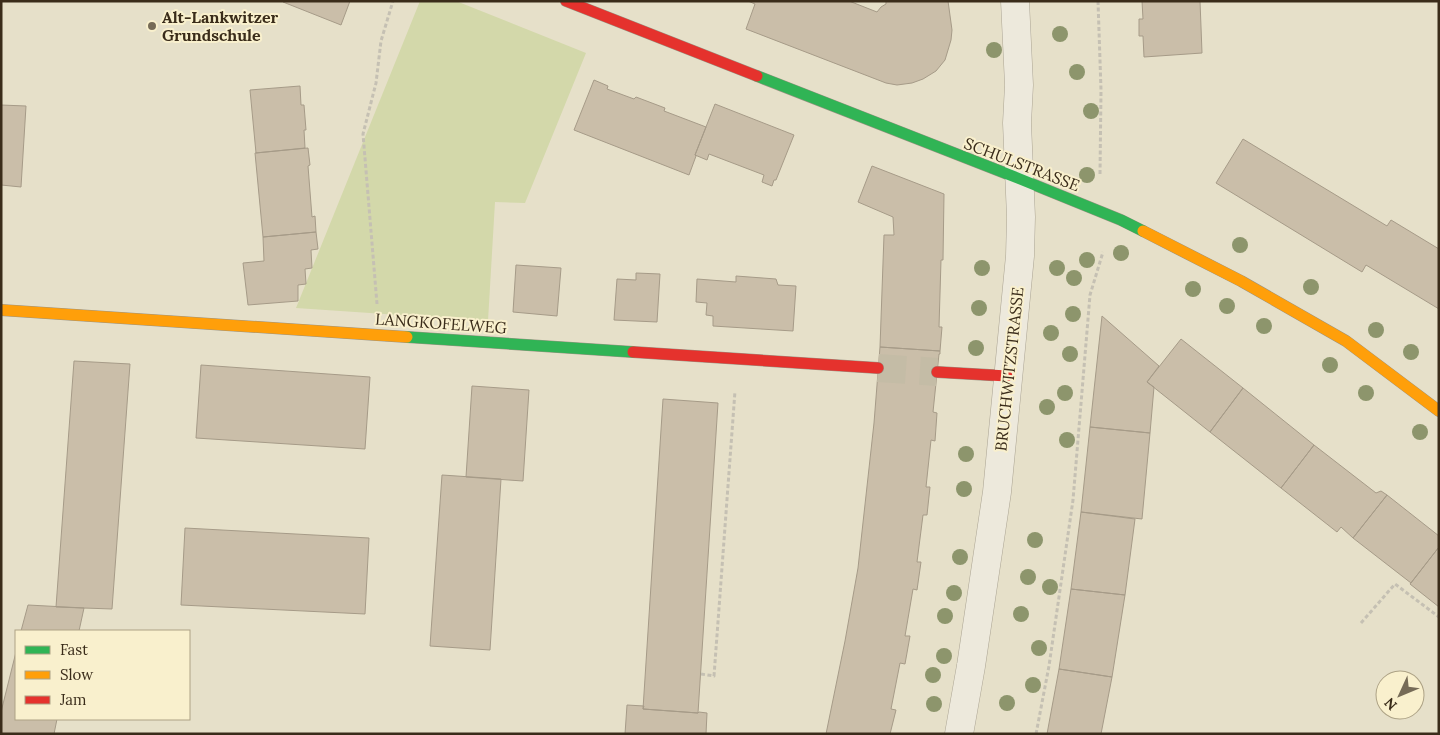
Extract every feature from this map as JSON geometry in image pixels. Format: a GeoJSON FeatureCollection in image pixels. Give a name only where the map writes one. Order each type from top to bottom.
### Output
{"type":"FeatureCollection","features":[{"type":"Feature","properties":{"kind":"street","name":"SCHULSTRASSE"},"geometry":{"type":"LineString","coordinates":[[566,1],[1120,220],[1241,281],[1346,341],[1439,411]]}},
{"type":"Feature","properties":{"kind":"street","name":"BRUCHWITZSTRASSE"},"geometry":{"type":"LineString","coordinates":[[958,734],[971,666],[997,492],[1020,256],[1022,217],[1017,123],[1019,85],[1015,1]]}},
{"type":"Feature","properties":{"kind":"street","name":"LANGKOFELWEG"},"geometry":{"type":"LineString","coordinates":[[1,310],[878,368]]}},
{"type":"Feature","properties":{"kind":"street"},"geometry":{"type":"LineString","coordinates":[[937,372],[1008,376]]}},
{"type":"Feature","properties":{"kind":"path"},"geometry":{"type":"LineString","coordinates":[[378,309],[363,134],[376,83],[381,41],[393,1]]}},
{"type":"Feature","properties":{"kind":"path"},"geometry":{"type":"LineString","coordinates":[[1098,1],[1101,90],[1100,174]]}},
{"type":"Feature","properties":{"kind":"path"},"geometry":{"type":"LineString","coordinates":[[1036,734],[1049,666],[1073,500],[1090,295],[1104,252]]}},
{"type":"Feature","properties":{"kind":"path"},"geometry":{"type":"LineString","coordinates":[[701,674],[714,676],[736,388]]}},
{"type":"Feature","properties":{"kind":"path"},"geometry":{"type":"LineString","coordinates":[[1361,623],[1394,584],[1439,618]]}},
{"type":"Feature","properties":{"kind":"green space"},"geometry":{"type":"Polygon","coordinates":[[[420,1],[456,1],[586,53],[525,203],[495,202],[488,321],[296,308],[420,1]]]}},
{"type":"Feature","properties":{"kind":"building"},"geometry":{"type":"Polygon","coordinates":[[[284,1],[350,1],[341,25],[284,1]]]}},
{"type":"Feature","properties":{"kind":"building"},"geometry":{"type":"Polygon","coordinates":[[[748,1],[849,1],[877,12],[886,4],[886,1],[948,1],[952,30],[951,40],[945,60],[936,71],[912,83],[897,85],[886,83],[746,29],[755,4],[748,1]]]}},
{"type":"Feature","properties":{"kind":"building"},"geometry":{"type":"Polygon","coordinates":[[[1142,1],[1200,1],[1202,53],[1144,57],[1143,36],[1139,36],[1139,19],[1143,19],[1142,1]]]}},
{"type":"Feature","properties":{"kind":"building"},"geometry":{"type":"Polygon","coordinates":[[[594,80],[608,86],[607,89],[665,108],[664,111],[706,127],[689,175],[574,130],[594,80]]]}},
{"type":"Feature","properties":{"kind":"building"},"geometry":{"type":"Polygon","coordinates":[[[300,86],[301,105],[304,105],[305,148],[256,153],[250,90],[300,86]]]}},
{"type":"Feature","properties":{"kind":"building"},"geometry":{"type":"Polygon","coordinates":[[[715,104],[794,135],[772,186],[762,182],[764,175],[709,154],[707,160],[695,155],[715,104]]]}},
{"type":"Feature","properties":{"kind":"building"},"geometry":{"type":"Polygon","coordinates":[[[1,105],[26,106],[21,187],[1,185],[1,105]]]}},
{"type":"Feature","properties":{"kind":"building"},"geometry":{"type":"Polygon","coordinates":[[[1243,139],[1387,226],[1391,220],[1439,249],[1439,309],[1366,265],[1362,272],[1216,183],[1243,139]]]}},
{"type":"Feature","properties":{"kind":"building"},"geometry":{"type":"Polygon","coordinates":[[[308,148],[312,217],[315,216],[316,232],[263,237],[255,153],[308,148]]]}},
{"type":"Feature","properties":{"kind":"building"},"geometry":{"type":"Polygon","coordinates":[[[872,166],[944,194],[939,327],[942,327],[940,351],[880,347],[884,235],[894,235],[893,217],[858,202],[872,166]]]}},
{"type":"Feature","properties":{"kind":"building"},"geometry":{"type":"Polygon","coordinates":[[[316,232],[318,249],[311,250],[312,268],[305,269],[306,284],[298,285],[298,301],[248,305],[243,263],[264,261],[263,237],[316,232]]]}},
{"type":"Feature","properties":{"kind":"building"},"geometry":{"type":"Polygon","coordinates":[[[516,265],[561,268],[557,316],[513,312],[516,265]]]}},
{"type":"Feature","properties":{"kind":"building"},"geometry":{"type":"Polygon","coordinates":[[[636,273],[660,274],[657,322],[614,320],[617,279],[636,280],[636,273]]]}},
{"type":"Feature","properties":{"kind":"building"},"geometry":{"type":"Polygon","coordinates":[[[736,276],[776,279],[778,285],[796,286],[793,331],[713,326],[713,316],[706,315],[707,303],[696,302],[697,279],[736,282],[736,276]]]}},
{"type":"Feature","properties":{"kind":"building"},"geometry":{"type":"Polygon","coordinates":[[[1102,316],[1159,366],[1147,382],[1154,387],[1150,433],[1090,427],[1102,316]]]}},
{"type":"Feature","properties":{"kind":"building"},"geometry":{"type":"Polygon","coordinates":[[[1181,339],[1243,388],[1210,432],[1147,382],[1181,339]]]}},
{"type":"Feature","properties":{"kind":"building"},"geometry":{"type":"Polygon","coordinates":[[[880,347],[940,351],[933,412],[937,413],[935,441],[931,440],[926,487],[930,487],[927,515],[923,515],[917,562],[921,562],[917,590],[913,589],[905,636],[910,636],[905,664],[900,663],[891,709],[896,710],[890,734],[826,734],[858,568],[874,423],[880,347]]]}},
{"type":"Feature","properties":{"kind":"building"},"geometry":{"type":"Polygon","coordinates":[[[74,361],[130,364],[112,609],[56,607],[74,361]]]}},
{"type":"Feature","properties":{"kind":"building"},"geometry":{"type":"Polygon","coordinates":[[[201,365],[370,377],[365,449],[196,438],[201,365]]]}},
{"type":"Feature","properties":{"kind":"building"},"geometry":{"type":"Polygon","coordinates":[[[472,386],[529,390],[523,481],[466,477],[472,386]]]}},
{"type":"Feature","properties":{"kind":"building"},"geometry":{"type":"Polygon","coordinates":[[[1243,388],[1314,445],[1281,488],[1210,432],[1243,388]]]}},
{"type":"Feature","properties":{"kind":"building"},"geometry":{"type":"Polygon","coordinates":[[[663,399],[718,403],[698,713],[643,709],[663,399]]]}},
{"type":"Feature","properties":{"kind":"building"},"geometry":{"type":"Polygon","coordinates":[[[1090,427],[1150,433],[1142,519],[1081,512],[1090,427]]]}},
{"type":"Feature","properties":{"kind":"building"},"geometry":{"type":"Polygon","coordinates":[[[1314,445],[1376,493],[1381,491],[1387,495],[1353,538],[1341,527],[1337,532],[1281,488],[1314,445]]]}},
{"type":"Feature","properties":{"kind":"building"},"geometry":{"type":"Polygon","coordinates":[[[442,475],[501,479],[490,650],[430,646],[442,475]]]}},
{"type":"Feature","properties":{"kind":"building"},"geometry":{"type":"Polygon","coordinates":[[[1387,495],[1439,536],[1439,547],[1411,583],[1353,538],[1387,495]]]}},
{"type":"Feature","properties":{"kind":"building"},"geometry":{"type":"Polygon","coordinates":[[[1081,512],[1135,519],[1125,595],[1071,589],[1081,512]]]}},
{"type":"Feature","properties":{"kind":"building"},"geometry":{"type":"Polygon","coordinates":[[[185,528],[369,538],[365,614],[181,605],[185,528]]]}},
{"type":"Feature","properties":{"kind":"building"},"geometry":{"type":"Polygon","coordinates":[[[1439,547],[1439,607],[1410,584],[1439,547]]]}},
{"type":"Feature","properties":{"kind":"building"},"geometry":{"type":"Polygon","coordinates":[[[1071,589],[1125,595],[1112,677],[1059,669],[1071,589]]]}},
{"type":"Feature","properties":{"kind":"building"},"geometry":{"type":"Polygon","coordinates":[[[28,605],[84,608],[79,630],[21,630],[28,605]]]}},
{"type":"Feature","properties":{"kind":"building"},"geometry":{"type":"Polygon","coordinates":[[[15,656],[15,720],[57,720],[54,734],[1,734],[1,712],[15,656]]]}},
{"type":"Feature","properties":{"kind":"building"},"geometry":{"type":"Polygon","coordinates":[[[1059,669],[1112,677],[1101,734],[1047,734],[1059,669]]]}},
{"type":"Feature","properties":{"kind":"building"},"geometry":{"type":"Polygon","coordinates":[[[627,705],[644,706],[643,709],[707,713],[706,734],[625,734],[627,705]]]}},
{"type":"Feature","properties":{"kind":"tunnel"},"geometry":{"type":"LineString","coordinates":[[878,368],[937,372]]}},
{"type":"Feature","properties":{"kind":"traffic: fast"},"geometry":{"type":"LineString","coordinates":[[757,76],[1020,179],[1121,220],[1143,231]]}},
{"type":"Feature","properties":{"kind":"traffic: fast"},"geometry":{"type":"LineString","coordinates":[[407,337],[633,352]]}},
{"type":"Feature","properties":{"kind":"traffic: slow"},"geometry":{"type":"LineString","coordinates":[[1143,231],[1241,281],[1346,341],[1439,411]]}},
{"type":"Feature","properties":{"kind":"traffic: slow"},"geometry":{"type":"LineString","coordinates":[[1,310],[407,337]]}},
{"type":"Feature","properties":{"kind":"traffic: jam"},"geometry":{"type":"LineString","coordinates":[[566,1],[757,76]]}},
{"type":"Feature","properties":{"kind":"traffic: jam"},"geometry":{"type":"LineString","coordinates":[[633,352],[878,368]]}},
{"type":"Feature","properties":{"kind":"traffic: jam"},"geometry":{"type":"LineString","coordinates":[[937,372],[1007,376]]}},
{"type":"Feature","properties":{"kind":"place","name":"Alt-Lankwitzer Grundschule"},"geometry":{"type":"Point","coordinates":[152,26]}}]}
